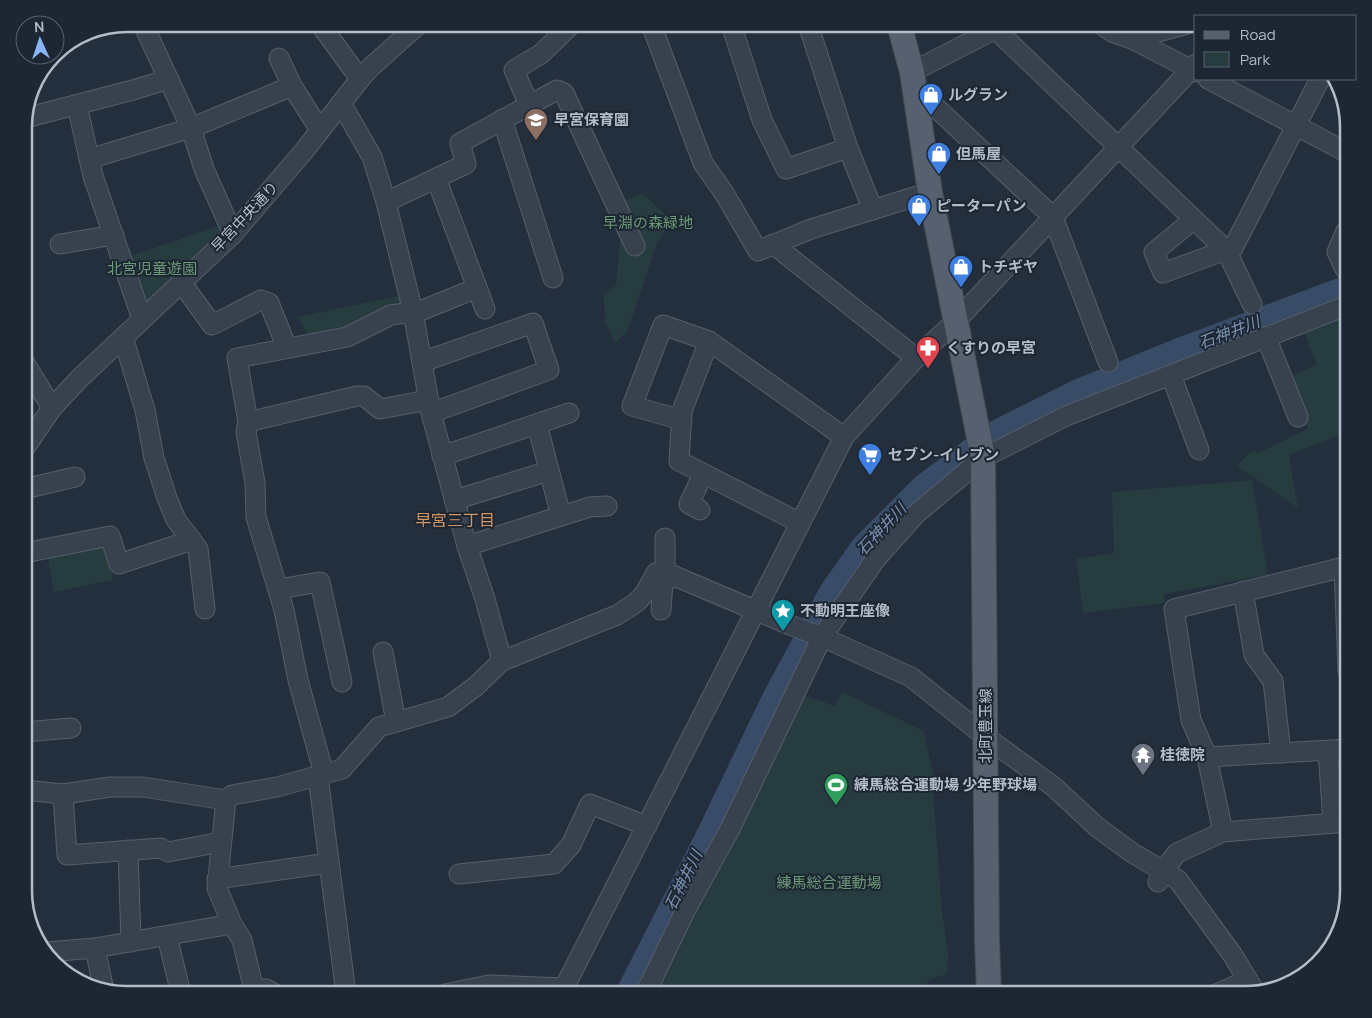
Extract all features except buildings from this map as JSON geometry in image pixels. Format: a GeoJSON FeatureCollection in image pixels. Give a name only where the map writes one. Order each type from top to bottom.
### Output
{"type":"FeatureCollection","features":[{"type":"Feature","properties":{"kind":"main road"},"geometry":{"type":"LineString","coordinates":[[902,32],[914,80],[930,192],[956,321]]}},
{"type":"Feature","properties":{"kind":"main road","name":"北町豊玉線"},"geometry":{"type":"LineString","coordinates":[[956,321],[984,458],[989,986]]}},
{"type":"Feature","properties":{"kind":"street"},"geometry":{"type":"LineString","coordinates":[[734,32],[762,120],[786,169],[848,148]]}},
{"type":"Feature","properties":{"kind":"street"},"geometry":{"type":"LineString","coordinates":[[811,32],[848,148],[872,210]]}},
{"type":"Feature","properties":{"kind":"street"},"geometry":{"type":"LineString","coordinates":[[987,32],[914,80],[1053,217],[1108,362]]}},
{"type":"Feature","properties":{"kind":"street"},"geometry":{"type":"LineString","coordinates":[[1005,32],[1193,220],[1226,250],[1252,304]]}},
{"type":"Feature","properties":{"kind":"street"},"geometry":{"type":"LineString","coordinates":[[570,986],[647,826],[844,437],[916,358],[956,321],[1194,69],[1132,39],[1112,32]]}},
{"type":"Feature","properties":{"kind":"street"},"geometry":{"type":"LineString","coordinates":[[1132,39],[1157,32]]}},
{"type":"Feature","properties":{"kind":"street"},"geometry":{"type":"LineString","coordinates":[[147,33],[192,128],[204,168],[232,234]]}},
{"type":"Feature","properties":{"kind":"street"},"geometry":{"type":"LineString","coordinates":[[326,33],[360,79]]}},
{"type":"Feature","properties":{"kind":"street","name":"早宮中央通り"},"geometry":{"type":"LineString","coordinates":[[33,436],[52,408],[123,337],[232,234],[320,130],[360,79],[409,33]]}},
{"type":"Feature","properties":{"kind":"street"},"geometry":{"type":"LineString","coordinates":[[529,105],[514,70],[542,54],[563,33]]}},
{"type":"Feature","properties":{"kind":"street"},"geometry":{"type":"LineString","coordinates":[[654,33],[703,163],[724,193],[758,251],[811,229],[930,192]]}},
{"type":"Feature","properties":{"kind":"street"},"geometry":{"type":"LineString","coordinates":[[279,58],[292,86],[320,130]]}},
{"type":"Feature","properties":{"kind":"street"},"geometry":{"type":"LineString","coordinates":[[33,116],[169,79]]}},
{"type":"Feature","properties":{"kind":"street"},"geometry":{"type":"LineString","coordinates":[[1210,80],[1340,149]]}},
{"type":"Feature","properties":{"kind":"street"},"geometry":{"type":"LineString","coordinates":[[1193,220],[1154,252],[1163,273],[1233,248],[1319,80]]}},
{"type":"Feature","properties":{"kind":"street"},"geometry":{"type":"LineString","coordinates":[[89,159],[192,128],[292,86]]}},
{"type":"Feature","properties":{"kind":"street"},"geometry":{"type":"LineString","coordinates":[[388,209],[436,178],[466,164],[460,143],[557,90],[564,93],[635,246]]}},
{"type":"Feature","properties":{"kind":"street"},"geometry":{"type":"LineString","coordinates":[[341,103],[372,157],[388,209],[413,312],[429,406],[467,546],[485,599],[502,662]]}},
{"type":"Feature","properties":{"kind":"street"},"geometry":{"type":"LineString","coordinates":[[77,105],[89,159],[142,319]]}},
{"type":"Feature","properties":{"kind":"street"},"geometry":{"type":"LineString","coordinates":[[502,120],[552,278]]}},
{"type":"Feature","properties":{"kind":"street"},"geometry":{"type":"LineString","coordinates":[[436,178],[485,309]]}},
{"type":"Feature","properties":{"kind":"street"},"geometry":{"type":"LineString","coordinates":[[60,244],[114,236]]}},
{"type":"Feature","properties":{"kind":"street"},"geometry":{"type":"LineString","coordinates":[[773,244],[916,358]]}},
{"type":"Feature","properties":{"kind":"street"},"geometry":{"type":"LineString","coordinates":[[1340,245],[1337,252],[1340,258]]}},
{"type":"Feature","properties":{"kind":"street"},"geometry":{"type":"LineString","coordinates":[[181,282],[212,325],[261,300],[269,303],[287,348]]}},
{"type":"Feature","properties":{"kind":"street"},"geometry":{"type":"LineString","coordinates":[[345,986],[320,775],[284,610],[256,517],[255,484],[246,432],[248,422],[237,358],[347,337],[392,315],[420,311],[477,288]]}},
{"type":"Feature","properties":{"kind":"street"},"geometry":{"type":"LineString","coordinates":[[648,986],[685,911],[731,827],[819,637],[881,553],[916,514],[984,458],[1066,416],[1340,308]]}},
{"type":"Feature","properties":{"kind":"street"},"geometry":{"type":"LineString","coordinates":[[248,422],[357,396],[364,396],[380,409],[429,406],[549,370],[533,323],[422,362]]}},
{"type":"Feature","properties":{"kind":"street"},"geometry":{"type":"LineString","coordinates":[[682,420],[632,406],[663,325],[709,341],[844,437]]}},
{"type":"Feature","properties":{"kind":"street"},"geometry":{"type":"LineString","coordinates":[[123,337],[145,410],[154,458],[176,520],[198,549],[205,609]]}},
{"type":"Feature","properties":{"kind":"street"},"geometry":{"type":"LineString","coordinates":[[1266,337],[1298,417]]}},
{"type":"Feature","properties":{"kind":"street"},"geometry":{"type":"LineString","coordinates":[[709,341],[682,411],[679,461],[800,523]]}},
{"type":"Feature","properties":{"kind":"street"},"geometry":{"type":"LineString","coordinates":[[1171,375],[1199,450]]}},
{"type":"Feature","properties":{"kind":"street"},"geometry":{"type":"LineString","coordinates":[[33,392],[52,408]]}},
{"type":"Feature","properties":{"kind":"street"},"geometry":{"type":"LineString","coordinates":[[442,456],[569,412]]}},
{"type":"Feature","properties":{"kind":"street"},"geometry":{"type":"LineString","coordinates":[[537,424],[561,516]]}},
{"type":"Feature","properties":{"kind":"street"},"geometry":{"type":"LineString","coordinates":[[454,500],[549,471]]}},
{"type":"Feature","properties":{"kind":"street"},"geometry":{"type":"LineString","coordinates":[[700,510],[689,504],[703,474]]}},
{"type":"Feature","properties":{"kind":"street"},"geometry":{"type":"LineString","coordinates":[[33,487],[75,477]]}},
{"type":"Feature","properties":{"kind":"street"},"geometry":{"type":"LineString","coordinates":[[467,546],[590,507],[606,506]]}},
{"type":"Feature","properties":{"kind":"street"},"geometry":{"type":"LineString","coordinates":[[33,551],[110,536],[119,564],[192,540]]}},
{"type":"Feature","properties":{"kind":"street"},"geometry":{"type":"LineString","coordinates":[[661,610],[663,582],[670,574],[665,538]]}},
{"type":"Feature","properties":{"kind":"street"},"geometry":{"type":"LineString","coordinates":[[1223,832],[1207,757],[1190,720],[1174,609],[1340,567]]}},
{"type":"Feature","properties":{"kind":"street"},"geometry":{"type":"LineString","coordinates":[[33,791],[63,794],[110,787],[143,786],[229,797],[277,787],[342,769],[379,727],[448,706],[476,686],[502,662],[618,615],[637,602],[645,593],[656,573],[670,574],[911,677],[1054,787],[1097,827],[1161,877],[1178,880],[1232,954],[1251,985]]}},
{"type":"Feature","properties":{"kind":"street"},"geometry":{"type":"LineString","coordinates":[[278,589],[320,582],[342,682]]}},
{"type":"Feature","properties":{"kind":"street"},"geometry":{"type":"LineString","coordinates":[[1243,591],[1254,655],[1273,681],[1281,753]]}},
{"type":"Feature","properties":{"kind":"street"},"geometry":{"type":"LineString","coordinates":[[382,652],[396,722]]}},
{"type":"Feature","properties":{"kind":"street"},"geometry":{"type":"LineString","coordinates":[[33,731],[71,728]]}},
{"type":"Feature","properties":{"kind":"street"},"geometry":{"type":"LineString","coordinates":[[1207,757],[1340,750]]}},
{"type":"Feature","properties":{"kind":"street"},"geometry":{"type":"LineString","coordinates":[[1328,751],[1340,817]]}},
{"type":"Feature","properties":{"kind":"street"},"geometry":{"type":"LineString","coordinates":[[63,794],[66,854],[161,848],[168,852],[221,842]]}},
{"type":"Feature","properties":{"kind":"street"},"geometry":{"type":"LineString","coordinates":[[229,797],[221,842],[217,888],[232,924],[242,940],[254,986]]}},
{"type":"Feature","properties":{"kind":"street"},"geometry":{"type":"LineString","coordinates":[[459,874],[554,864],[571,845],[590,804],[647,826]]}},
{"type":"Feature","properties":{"kind":"street"},"geometry":{"type":"LineString","coordinates":[[1161,877],[1178,853],[1223,832],[1340,822]]}},
{"type":"Feature","properties":{"kind":"street"},"geometry":{"type":"LineString","coordinates":[[128,850],[131,942]]}},
{"type":"Feature","properties":{"kind":"street"},"geometry":{"type":"LineString","coordinates":[[217,879],[329,863]]}},
{"type":"Feature","properties":{"kind":"street"},"geometry":{"type":"LineString","coordinates":[[55,951],[95,948],[232,924]]}},
{"type":"Feature","properties":{"kind":"street"},"geometry":{"type":"LineString","coordinates":[[167,936],[178,986]]}},
{"type":"Feature","properties":{"kind":"street"},"geometry":{"type":"LineString","coordinates":[[95,948],[102,982]]}},
{"type":"Feature","properties":{"kind":"street"},"geometry":{"type":"LineString","coordinates":[[484,986],[500,986]]}},
{"type":"Feature","properties":{"kind":"green space","name":"早淵の森緑地"},"geometry":{"type":"Polygon","coordinates":[[[642,193],[673,221],[658,241],[628,330],[616,343],[606,324],[603,295],[616,285],[621,231],[619,204],[642,193]]]}},
{"type":"Feature","properties":{"kind":"green space","name":"北宮児童遊園"},"geometry":{"type":"Polygon","coordinates":[[[221,225],[222,229],[147,302],[141,300],[128,257],[221,225]]]}},
{"type":"Feature","properties":{"kind":"green space"},"geometry":{"type":"Polygon","coordinates":[[[403,295],[405,305],[344,334],[310,340],[298,317],[403,295]]]}},
{"type":"Feature","properties":{"kind":"green space"},"geometry":{"type":"Polygon","coordinates":[[[1340,311],[1340,435],[1289,455],[1298,508],[1237,466],[1250,452],[1255,450],[1258,453],[1308,429],[1288,377],[1317,365],[1302,326],[1340,311]]]}},
{"type":"Feature","properties":{"kind":"green space"},"geometry":{"type":"Polygon","coordinates":[[[1252,480],[1268,575],[1164,594],[1165,603],[1083,613],[1076,559],[1114,553],[1112,492],[1252,480]]]}},
{"type":"Feature","properties":{"kind":"green space"},"geometry":{"type":"Polygon","coordinates":[[[99,547],[106,550],[113,580],[54,592],[48,557],[99,547]]]}},
{"type":"Feature","properties":{"kind":"green space","name":"練馬総合運動場"},"geometry":{"type":"Polygon","coordinates":[[[842,692],[924,731],[936,788],[933,790],[942,911],[948,955],[946,974],[929,980],[925,986],[652,986],[801,694],[835,706],[842,692]]]}},
{"type":"Feature","properties":{"kind":"waterway","name":"石神井川"},"geometry":{"type":"LineString","coordinates":[[630,986],[708,833],[773,698],[831,590],[862,546],[922,486],[992,433],[1076,391],[1184,347],[1340,289]]}},
{"type":"Feature","properties":{"kind":"place","name":"ルグラン"},"geometry":{"type":"Point","coordinates":[931,116]}},
{"type":"Feature","properties":{"kind":"place","name":"早宮保育園"},"geometry":{"type":"Point","coordinates":[536,141]}},
{"type":"Feature","properties":{"kind":"place","name":"但馬屋"},"geometry":{"type":"Point","coordinates":[939,175]}},
{"type":"Feature","properties":{"kind":"place","name":"ピーターパン"},"geometry":{"type":"Point","coordinates":[919,227]}},
{"type":"Feature","properties":{"kind":"place","name":"トチギヤ"},"geometry":{"type":"Point","coordinates":[961,288]}},
{"type":"Feature","properties":{"kind":"place","name":"くすりの早宮"},"geometry":{"type":"Point","coordinates":[928,369]}},
{"type":"Feature","properties":{"kind":"place","name":"セブン-イレブン"},"geometry":{"type":"Point","coordinates":[870,476]}},
{"type":"Feature","properties":{"kind":"place","name":"不動明王座像"},"geometry":{"type":"Point","coordinates":[783,632]}},
{"type":"Feature","properties":{"kind":"place","name":"桂徳院"},"geometry":{"type":"Point","coordinates":[1143,776]}},
{"type":"Feature","properties":{"kind":"place","name":"練馬総合運動場 少年野球場"},"geometry":{"type":"Point","coordinates":[836,806]}},
{"type":"Feature","properties":{"kind":"district","name":"早宮三丁目"},"geometry":{"type":"Point","coordinates":[455,520]}}]}
